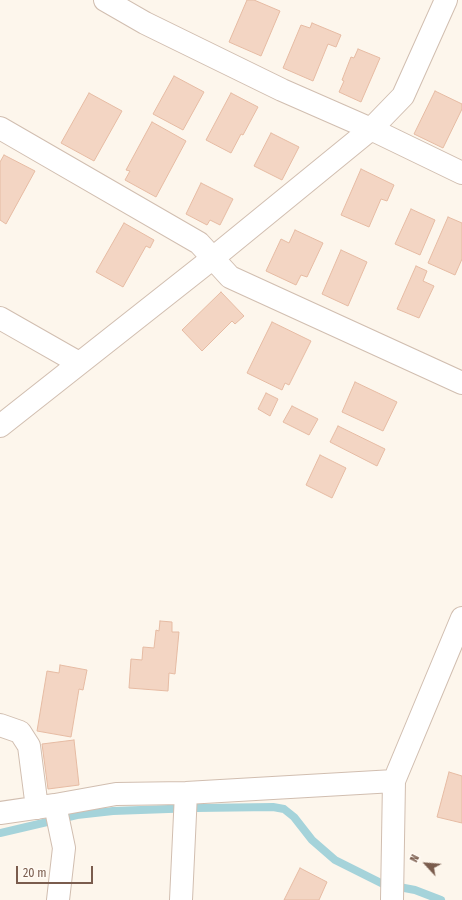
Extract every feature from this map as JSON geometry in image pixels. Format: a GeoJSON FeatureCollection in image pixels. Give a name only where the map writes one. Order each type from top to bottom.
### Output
{"type":"FeatureCollection","features":[{"type":"Feature","properties":{"kind":"street"},"geometry":{"type":"LineString","coordinates":[[105,0],[145,23],[282,90],[371,129],[462,173]]}},
{"type":"Feature","properties":{"kind":"street"},"geometry":{"type":"LineString","coordinates":[[0,426],[213,258],[371,129],[403,96],[446,0]]}},
{"type":"Feature","properties":{"kind":"street"},"geometry":{"type":"LineString","coordinates":[[0,128],[199,243],[230,277],[462,383]]}},
{"type":"Feature","properties":{"kind":"street"},"geometry":{"type":"LineString","coordinates":[[0,318],[79,363]]}},
{"type":"Feature","properties":{"kind":"street"},"geometry":{"type":"LineString","coordinates":[[392,900],[394,781],[462,618]]}},
{"type":"Feature","properties":{"kind":"street"},"geometry":{"type":"LineString","coordinates":[[0,725],[20,732],[29,746],[46,807],[64,848],[58,900]]}},
{"type":"Feature","properties":{"kind":"street"},"geometry":{"type":"LineString","coordinates":[[0,813],[46,807],[116,794],[186,793],[394,781]]}},
{"type":"Feature","properties":{"kind":"street"},"geometry":{"type":"LineString","coordinates":[[181,900],[186,793]]}},
{"type":"Feature","properties":{"kind":"building"},"geometry":{"type":"Polygon","coordinates":[[[247,0],[254,0],[280,11],[261,56],[229,42],[247,0]]]}},
{"type":"Feature","properties":{"kind":"building"},"geometry":{"type":"Polygon","coordinates":[[[312,23],[341,35],[336,47],[328,44],[313,81],[283,68],[301,25],[310,28],[312,23]]]}},
{"type":"Feature","properties":{"kind":"building"},"geometry":{"type":"Polygon","coordinates":[[[358,49],[380,58],[361,102],[339,92],[351,57],[354,58],[358,49]]]}},
{"type":"Feature","properties":{"kind":"building"},"geometry":{"type":"Polygon","coordinates":[[[174,76],[204,92],[183,130],[153,114],[174,76]]]}},
{"type":"Feature","properties":{"kind":"building"},"geometry":{"type":"Polygon","coordinates":[[[435,91],[462,104],[462,109],[443,148],[414,134],[435,91]]]}},
{"type":"Feature","properties":{"kind":"building"},"geometry":{"type":"Polygon","coordinates":[[[89,93],[122,111],[94,161],[61,143],[89,93]]]}},
{"type":"Feature","properties":{"kind":"building"},"geometry":{"type":"Polygon","coordinates":[[[231,93],[258,107],[243,135],[241,134],[231,153],[206,140],[231,93]]]}},
{"type":"Feature","properties":{"kind":"building"},"geometry":{"type":"Polygon","coordinates":[[[152,122],[186,141],[156,197],[125,180],[130,171],[126,170],[152,122]]]}},
{"type":"Feature","properties":{"kind":"building"},"geometry":{"type":"Polygon","coordinates":[[[271,133],[299,147],[282,180],[254,166],[271,133]]]}},
{"type":"Feature","properties":{"kind":"building"},"geometry":{"type":"Polygon","coordinates":[[[4,155],[35,171],[6,224],[0,220],[0,162],[4,155]]]}},
{"type":"Feature","properties":{"kind":"building"},"geometry":{"type":"Polygon","coordinates":[[[361,169],[394,185],[387,201],[381,199],[369,227],[341,215],[361,169]]]}},
{"type":"Feature","properties":{"kind":"building"},"geometry":{"type":"Polygon","coordinates":[[[201,183],[233,199],[220,225],[210,220],[207,225],[186,214],[201,183]]]}},
{"type":"Feature","properties":{"kind":"building"},"geometry":{"type":"Polygon","coordinates":[[[411,209],[435,220],[420,255],[395,244],[411,209]]]}},
{"type":"Feature","properties":{"kind":"building"},"geometry":{"type":"Polygon","coordinates":[[[448,217],[462,223],[462,259],[455,275],[428,263],[448,217]]]}},
{"type":"Feature","properties":{"kind":"building"},"geometry":{"type":"Polygon","coordinates":[[[124,223],[154,240],[150,248],[146,246],[123,287],[96,272],[124,223]]]}},
{"type":"Feature","properties":{"kind":"building"},"geometry":{"type":"Polygon","coordinates":[[[295,230],[323,243],[307,277],[301,275],[296,285],[266,271],[281,239],[289,243],[295,230]]]}},
{"type":"Feature","properties":{"kind":"building"},"geometry":{"type":"Polygon","coordinates":[[[341,250],[367,262],[348,306],[322,294],[341,250]]]}},
{"type":"Feature","properties":{"kind":"building"},"geometry":{"type":"Polygon","coordinates":[[[416,266],[427,271],[423,281],[434,286],[419,318],[397,309],[416,266]]]}},
{"type":"Feature","properties":{"kind":"building"},"geometry":{"type":"Polygon","coordinates":[[[221,292],[244,316],[235,324],[232,321],[202,351],[182,330],[221,292]]]}},
{"type":"Feature","properties":{"kind":"building"},"geometry":{"type":"Polygon","coordinates":[[[272,322],[311,341],[289,385],[285,383],[282,390],[247,373],[272,322]]]}},
{"type":"Feature","properties":{"kind":"building"},"geometry":{"type":"Polygon","coordinates":[[[355,382],[397,402],[383,431],[342,412],[355,382]]]}},
{"type":"Feature","properties":{"kind":"building"},"geometry":{"type":"Polygon","coordinates":[[[266,393],[278,399],[270,416],[258,409],[266,393]]]}},
{"type":"Feature","properties":{"kind":"building"},"geometry":{"type":"Polygon","coordinates":[[[292,406],[318,419],[309,435],[283,422],[292,406]]]}},
{"type":"Feature","properties":{"kind":"building"},"geometry":{"type":"Polygon","coordinates":[[[338,426],[385,449],[377,466],[330,442],[338,426]]]}},
{"type":"Feature","properties":{"kind":"building"},"geometry":{"type":"Polygon","coordinates":[[[320,455],[346,468],[332,498],[306,485],[320,455]]]}},
{"type":"Feature","properties":{"kind":"building"},"geometry":{"type":"Polygon","coordinates":[[[160,621],[172,622],[172,632],[179,632],[175,674],[169,673],[168,691],[129,688],[131,659],[142,660],[143,647],[154,648],[156,630],[159,631],[160,621]]]}},
{"type":"Feature","properties":{"kind":"building"},"geometry":{"type":"Polygon","coordinates":[[[60,665],[87,670],[83,690],[79,689],[71,737],[37,731],[47,671],[59,673],[60,665]]]}},
{"type":"Feature","properties":{"kind":"building"},"geometry":{"type":"Polygon","coordinates":[[[74,740],[79,785],[48,789],[42,744],[74,740]]]}},
{"type":"Feature","properties":{"kind":"building"},"geometry":{"type":"Polygon","coordinates":[[[449,772],[462,776],[462,823],[437,817],[449,772]]]}},
{"type":"Feature","properties":{"kind":"building"},"geometry":{"type":"Polygon","coordinates":[[[300,868],[327,882],[319,900],[284,900],[300,868]]]}},
{"type":"Feature","properties":{"kind":"waterway"},"geometry":{"type":"LineString","coordinates":[[0,833],[77,815],[113,811],[273,807],[284,809],[294,817],[312,840],[335,860],[383,884],[415,890],[441,900]]}}]}
